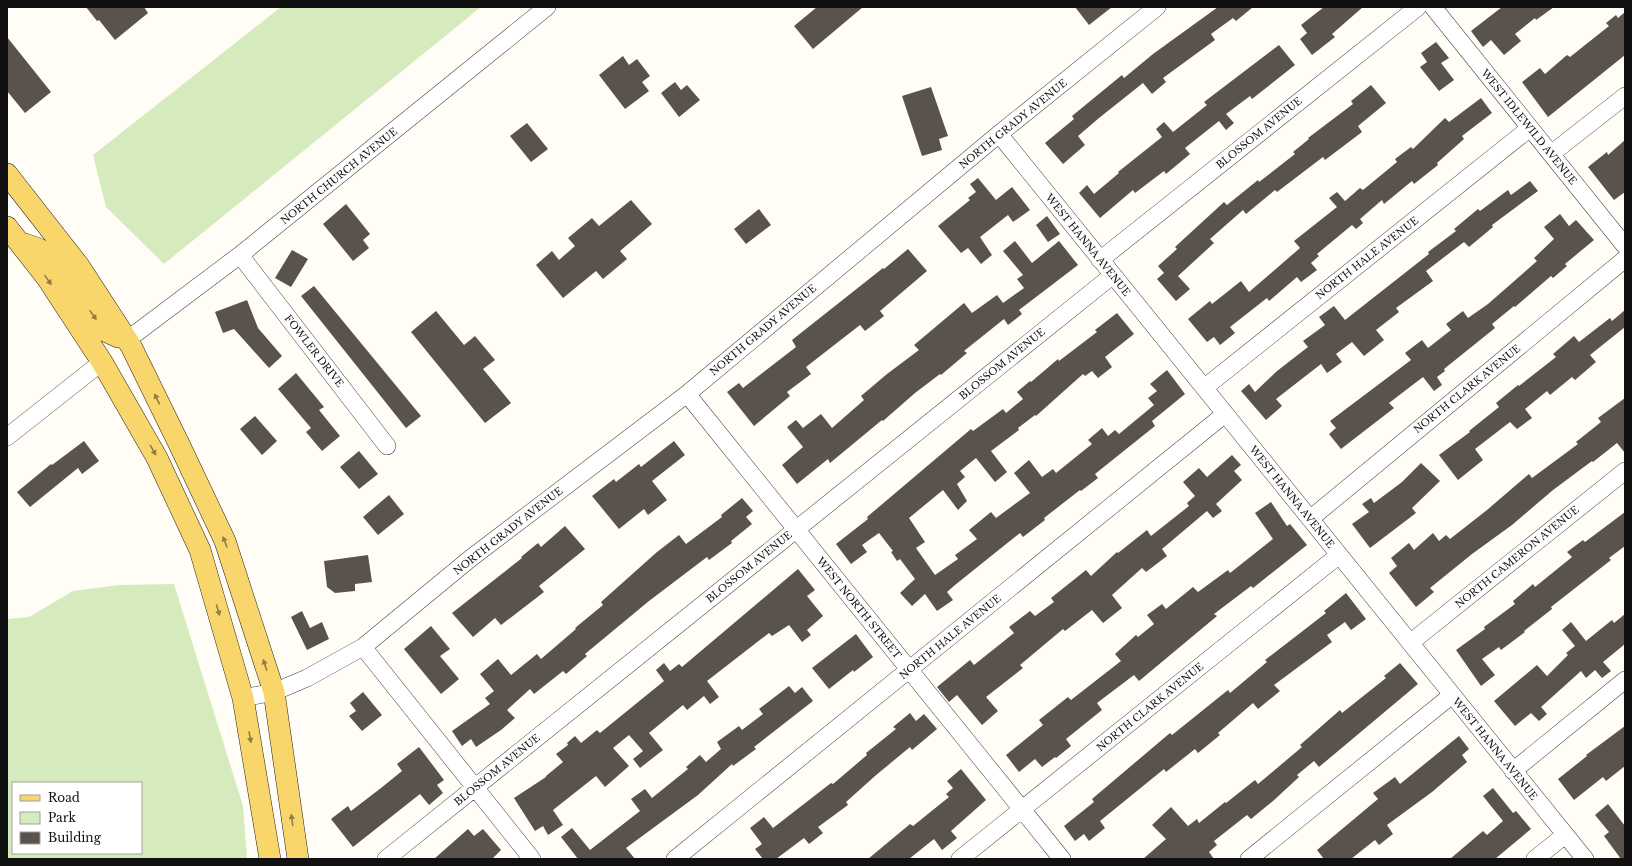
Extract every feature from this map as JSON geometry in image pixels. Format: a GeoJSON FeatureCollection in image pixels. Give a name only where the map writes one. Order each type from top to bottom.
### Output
{"type":"FeatureCollection","features":[{"type":"Feature","properties":{"kind":"main road"},"geometry":{"type":"LineString","coordinates":[[7,174],[79,266],[127,340],[225,541],[274,692],[298,859]]}},
{"type":"Feature","properties":{"kind":"main road"},"geometry":{"type":"LineString","coordinates":[[12,234],[39,249],[52,260],[67,277],[105,331],[127,340]]}},
{"type":"Feature","properties":{"kind":"main road"},"geometry":{"type":"LineString","coordinates":[[12,234],[47,278],[102,362],[157,458],[200,550],[243,698],[270,859]]}},
{"type":"Feature","properties":{"kind":"main road"},"geometry":{"type":"LineString","coordinates":[[102,362],[120,371],[133,383],[154,423],[196,479]]}},
{"type":"Feature","properties":{"kind":"street","name":"NORTH CHURCH AVENUE"},"geometry":{"type":"LineString","coordinates":[[127,340],[240,255],[547,7]]}},
{"type":"Feature","properties":{"kind":"street","name":"NORTH GRADY AVENUE"},"geometry":{"type":"LineString","coordinates":[[243,698],[274,692],[307,678],[363,647],[472,558],[687,394],[999,134],[1157,7]]}},
{"type":"Feature","properties":{"kind":"street","name":"BLOSSOM AVENUE"},"geometry":{"type":"LineString","coordinates":[[1100,260],[1418,7]]}},
{"type":"Feature","properties":{"kind":"street","name":"WEST IDLEWILD AVENUE"},"geometry":{"type":"LineString","coordinates":[[1439,9],[1530,128],[1625,246]]}},
{"type":"Feature","properties":{"kind":"street"},"geometry":{"type":"LineString","coordinates":[[1551,154],[1625,96]]}},
{"type":"Feature","properties":{"kind":"street","name":"NORTH HALE AVENUE"},"geometry":{"type":"LineString","coordinates":[[1204,388],[1530,128]]}},
{"type":"Feature","properties":{"kind":"street","name":"WEST HANNA AVENUE"},"geometry":{"type":"LineString","coordinates":[[999,134],[1585,859]]}},
{"type":"Feature","properties":{"kind":"street","name":"FOWLER DRIVE"},"geometry":{"type":"LineString","coordinates":[[240,255],[387,446]]}},
{"type":"Feature","properties":{"kind":"street","name":"NORTH CLARK AVENUE"},"geometry":{"type":"LineString","coordinates":[[1310,519],[1625,259]]}},
{"type":"Feature","properties":{"kind":"street","name":"BLOSSOM AVENUE"},"geometry":{"type":"LineString","coordinates":[[386,859],[1113,275]]}},
{"type":"Feature","properties":{"kind":"street"},"geometry":{"type":"LineString","coordinates":[[7,437],[102,362]]}},
{"type":"Feature","properties":{"kind":"street","name":"WEST NORTH STREET"},"geometry":{"type":"LineString","coordinates":[[687,394],[1062,859]]}},
{"type":"Feature","properties":{"kind":"street","name":"NORTH HALE AVENUE"},"geometry":{"type":"LineString","coordinates":[[675,859],[1225,414]]}},
{"type":"Feature","properties":{"kind":"street","name":"NORTH CAMERON AVENUE"},"geometry":{"type":"LineString","coordinates":[[1410,643],[1625,471]]}},
{"type":"Feature","properties":{"kind":"street","name":"NORTH CLARK AVENUE"},"geometry":{"type":"LineString","coordinates":[[960,859],[1339,555]]}},
{"type":"Feature","properties":{"kind":"street"},"geometry":{"type":"LineString","coordinates":[[363,647],[532,859]]}},
{"type":"Feature","properties":{"kind":"street"},"geometry":{"type":"LineString","coordinates":[[1513,770],[1625,680]]}},
{"type":"Feature","properties":{"kind":"street"},"geometry":{"type":"LineString","coordinates":[[1249,859],[1452,695]]}},
{"type":"Feature","properties":{"kind":"street"},"geometry":{"type":"LineString","coordinates":[[1535,859],[1565,835]]}},
{"type":"Feature","properties":{"kind":"green space"},"geometry":{"type":"Polygon","coordinates":[[[281,7],[481,7],[164,264],[106,207],[93,155],[281,7]]]}},
{"type":"Feature","properties":{"kind":"green space"},"geometry":{"type":"Polygon","coordinates":[[[174,584],[243,806],[247,859],[7,859],[7,619],[29,617],[73,591],[119,585],[174,584]]]}},
{"type":"Feature","properties":{"kind":"building"},"geometry":{"type":"Polygon","coordinates":[[[86,7],[144,7],[148,13],[115,40],[86,7]]]}},
{"type":"Feature","properties":{"kind":"building"},"geometry":{"type":"Polygon","coordinates":[[[817,7],[863,7],[813,49],[794,26],[817,7]]]}},
{"type":"Feature","properties":{"kind":"building"},"geometry":{"type":"Polygon","coordinates":[[[1075,7],[1112,7],[1089,25],[1075,7]]]}},
{"type":"Feature","properties":{"kind":"building"},"geometry":{"type":"Polygon","coordinates":[[[1218,7],[1253,7],[1236,21],[1233,18],[1211,34],[1215,40],[1163,78],[1166,82],[1152,94],[1143,83],[1099,118],[1078,136],[1085,145],[1063,164],[1045,143],[1074,119],[1072,116],[1122,75],[1124,78],[1153,54],[1218,7]]]}},
{"type":"Feature","properties":{"kind":"building"},"geometry":{"type":"Polygon","coordinates":[[[1324,7],[1363,7],[1332,34],[1335,37],[1312,55],[1300,39],[1307,33],[1301,25],[1324,7]]]}},
{"type":"Feature","properties":{"kind":"building"},"geometry":{"type":"Polygon","coordinates":[[[1502,7],[1554,7],[1536,20],[1535,18],[1515,34],[1521,41],[1504,55],[1491,40],[1483,47],[1471,31],[1502,7]]]}},
{"type":"Feature","properties":{"kind":"building"},"geometry":{"type":"Polygon","coordinates":[[[1625,12],[1625,55],[1548,117],[1522,82],[1540,68],[1545,74],[1567,55],[1570,57],[1609,26],[1606,23],[1616,15],[1618,18],[1625,12]]]}},
{"type":"Feature","properties":{"kind":"building"},"geometry":{"type":"Polygon","coordinates":[[[7,37],[51,92],[25,113],[7,91],[7,37]]]}},
{"type":"Feature","properties":{"kind":"building"},"geometry":{"type":"Polygon","coordinates":[[[1436,42],[1449,58],[1441,63],[1454,80],[1439,91],[1420,67],[1427,62],[1421,53],[1436,42]]]}},
{"type":"Feature","properties":{"kind":"building"},"geometry":{"type":"Polygon","coordinates":[[[1279,45],[1295,65],[1252,99],[1250,96],[1226,114],[1234,123],[1226,130],[1219,121],[1185,148],[1190,154],[1166,174],[1164,171],[1135,193],[1133,190],[1100,218],[1079,193],[1087,185],[1094,194],[1119,173],[1118,172],[1162,137],[1156,129],[1164,122],[1173,132],[1207,105],[1204,102],[1279,45]]]}},
{"type":"Feature","properties":{"kind":"building"},"geometry":{"type":"Polygon","coordinates":[[[623,56],[629,65],[637,59],[650,76],[642,82],[649,91],[625,109],[599,75],[623,56]]]}},
{"type":"Feature","properties":{"kind":"building"},"geometry":{"type":"Polygon","coordinates":[[[675,82],[681,90],[687,85],[700,100],[679,117],[661,93],[675,82]]]}},
{"type":"Feature","properties":{"kind":"building"},"geometry":{"type":"Polygon","coordinates":[[[1371,85],[1386,103],[1358,126],[1362,132],[1325,160],[1323,157],[1277,192],[1275,190],[1246,214],[1243,210],[1210,239],[1214,243],[1178,276],[1190,289],[1176,301],[1157,279],[1164,273],[1158,266],[1177,249],[1175,247],[1224,202],[1227,205],[1258,180],[1259,182],[1295,154],[1293,152],[1309,139],[1308,138],[1353,104],[1351,101],[1371,85]]]}},
{"type":"Feature","properties":{"kind":"building"},"geometry":{"type":"Polygon","coordinates":[[[931,87],[948,136],[939,139],[942,150],[922,156],[902,96],[931,87]]]}},
{"type":"Feature","properties":{"kind":"building"},"geometry":{"type":"Polygon","coordinates":[[[1481,98],[1492,113],[1462,136],[1464,139],[1437,163],[1438,165],[1414,184],[1412,181],[1384,204],[1382,200],[1360,219],[1363,223],[1356,229],[1352,225],[1317,254],[1319,256],[1311,263],[1317,270],[1301,282],[1297,277],[1269,301],[1267,298],[1230,327],[1235,333],[1220,345],[1214,337],[1207,342],[1188,319],[1210,301],[1212,304],[1241,281],[1249,292],[1300,248],[1294,241],[1337,207],[1329,198],[1337,192],[1345,201],[1360,188],[1363,190],[1397,162],[1395,159],[1411,147],[1413,149],[1445,118],[1449,122],[1481,98]]]}},
{"type":"Feature","properties":{"kind":"building"},"geometry":{"type":"Polygon","coordinates":[[[527,123],[548,149],[531,162],[510,136],[527,123]]]}},
{"type":"Feature","properties":{"kind":"building"},"geometry":{"type":"Polygon","coordinates":[[[1625,140],[1625,192],[1614,200],[1588,167],[1607,152],[1608,155],[1625,140]]]}},
{"type":"Feature","properties":{"kind":"building"},"geometry":{"type":"Polygon","coordinates":[[[978,178],[996,200],[1012,187],[1030,210],[1013,222],[1008,215],[980,237],[992,255],[981,264],[968,248],[961,253],[938,226],[970,200],[968,198],[976,192],[970,184],[978,178]]]}},
{"type":"Feature","properties":{"kind":"building"},"geometry":{"type":"Polygon","coordinates":[[[1530,181],[1538,191],[1492,225],[1493,227],[1469,247],[1464,242],[1426,271],[1433,281],[1396,308],[1399,312],[1376,330],[1384,340],[1364,356],[1352,342],[1336,354],[1342,362],[1327,373],[1321,364],[1276,399],[1282,406],[1266,420],[1241,391],[1249,384],[1255,392],[1277,371],[1308,347],[1303,341],[1325,325],[1319,317],[1334,306],[1345,320],[1429,254],[1428,252],[1456,231],[1454,229],[1478,209],[1480,211],[1508,190],[1511,195],[1530,181]]]}},
{"type":"Feature","properties":{"kind":"building"},"geometry":{"type":"Polygon","coordinates":[[[631,200],[652,224],[620,251],[627,259],[603,279],[596,271],[563,298],[536,265],[552,251],[559,260],[575,246],[568,238],[592,218],[599,226],[631,200]]]}},
{"type":"Feature","properties":{"kind":"building"},"geometry":{"type":"Polygon","coordinates":[[[346,204],[370,234],[363,240],[369,248],[353,261],[323,224],[346,204]]]}},
{"type":"Feature","properties":{"kind":"building"},"geometry":{"type":"Polygon","coordinates":[[[759,209],[771,225],[746,244],[734,229],[759,209]]]}},
{"type":"Feature","properties":{"kind":"building"},"geometry":{"type":"Polygon","coordinates":[[[1560,214],[1569,226],[1576,220],[1594,240],[1565,264],[1567,266],[1553,278],[1551,276],[1515,307],[1514,306],[1492,324],[1495,328],[1444,369],[1445,371],[1437,377],[1442,385],[1434,391],[1423,377],[1389,403],[1394,408],[1341,449],[1329,434],[1336,428],[1330,421],[1411,360],[1405,353],[1422,340],[1428,348],[1451,330],[1446,324],[1463,311],[1468,318],[1488,304],[1537,261],[1534,258],[1554,239],[1544,227],[1560,214]]]}},
{"type":"Feature","properties":{"kind":"building"},"geometry":{"type":"Polygon","coordinates":[[[1047,216],[1060,234],[1048,242],[1036,225],[1047,216]]]}},
{"type":"Feature","properties":{"kind":"building"},"geometry":{"type":"Polygon","coordinates":[[[1015,241],[1032,263],[1059,241],[1078,265],[1019,310],[1022,314],[1008,325],[1004,319],[964,351],[967,353],[941,375],[940,374],[915,393],[883,421],[882,420],[830,463],[828,459],[797,484],[782,465],[803,447],[787,427],[796,420],[803,428],[821,414],[832,428],[864,400],[861,396],[919,350],[914,345],[964,303],[972,313],[997,295],[1003,303],[1024,288],[1017,279],[1023,275],[1003,251],[1015,241]]]}},
{"type":"Feature","properties":{"kind":"building"},"geometry":{"type":"Polygon","coordinates":[[[908,249],[927,271],[880,311],[884,316],[865,331],[860,325],[806,367],[811,374],[787,392],[790,396],[754,426],[727,392],[739,383],[743,388],[796,347],[792,340],[908,249]]]}},
{"type":"Feature","properties":{"kind":"building"},"geometry":{"type":"Polygon","coordinates":[[[292,250],[308,259],[291,287],[275,278],[292,250]]]}},
{"type":"Feature","properties":{"kind":"building"},"geometry":{"type":"Polygon","coordinates":[[[314,286],[421,416],[406,428],[301,296],[314,286]]]}},
{"type":"Feature","properties":{"kind":"building"},"geometry":{"type":"Polygon","coordinates":[[[247,300],[258,328],[282,356],[269,368],[234,329],[223,333],[215,312],[247,300]]]}},
{"type":"Feature","properties":{"kind":"building"},"geometry":{"type":"Polygon","coordinates":[[[1625,310],[1625,327],[1590,355],[1596,362],[1575,380],[1572,377],[1550,395],[1547,391],[1525,409],[1532,418],[1517,429],[1510,422],[1475,449],[1483,460],[1458,480],[1439,455],[1470,432],[1469,431],[1499,407],[1496,403],[1556,357],[1553,354],[1574,336],[1579,342],[1610,318],[1612,321],[1625,310]]]}},
{"type":"Feature","properties":{"kind":"building"},"geometry":{"type":"Polygon","coordinates":[[[436,311],[464,345],[475,336],[495,360],[483,369],[511,403],[485,423],[411,332],[436,311]]]}},
{"type":"Feature","properties":{"kind":"building"},"geometry":{"type":"Polygon","coordinates":[[[1117,313],[1134,334],[1105,357],[1112,367],[1098,378],[1092,371],[1085,376],[1083,374],[1036,416],[1035,415],[1018,428],[1019,430],[991,451],[1007,472],[995,482],[976,458],[960,471],[965,477],[957,484],[967,501],[958,510],[943,490],[909,518],[925,542],[916,548],[935,575],[958,559],[955,555],[977,539],[969,530],[991,512],[996,518],[1030,493],[1014,473],[1029,460],[1042,477],[1053,469],[1056,473],[1092,444],[1088,440],[1102,428],[1108,436],[1115,430],[1119,434],[1154,405],[1148,398],[1157,391],[1150,384],[1167,370],[1185,394],[1152,421],[1155,426],[1095,474],[1098,478],[1044,518],[1045,520],[1023,537],[1020,533],[955,585],[947,592],[953,600],[937,611],[925,594],[912,606],[900,593],[915,579],[900,559],[897,561],[891,552],[893,551],[879,533],[862,545],[867,552],[851,564],[836,544],[868,519],[867,517],[971,429],[973,431],[1003,409],[1006,413],[1023,399],[1017,392],[1058,359],[1059,361],[1097,332],[1095,330],[1117,313]]]}},
{"type":"Feature","properties":{"kind":"building"},"geometry":{"type":"Polygon","coordinates":[[[296,373],[324,407],[319,410],[340,436],[322,451],[306,432],[311,428],[278,389],[296,373]]]}},
{"type":"Feature","properties":{"kind":"building"},"geometry":{"type":"Polygon","coordinates":[[[1625,398],[1625,453],[1617,443],[1593,462],[1592,461],[1553,490],[1512,525],[1472,554],[1430,588],[1434,592],[1416,607],[1389,573],[1397,566],[1391,558],[1409,543],[1414,550],[1433,533],[1439,541],[1446,535],[1450,539],[1529,474],[1532,478],[1578,444],[1576,442],[1601,422],[1598,418],[1625,398]]]}},
{"type":"Feature","properties":{"kind":"building"},"geometry":{"type":"Polygon","coordinates":[[[255,416],[277,441],[262,455],[240,429],[255,416]]]}},
{"type":"Feature","properties":{"kind":"building"},"geometry":{"type":"Polygon","coordinates":[[[84,441],[99,461],[82,474],[78,468],[30,507],[17,492],[51,464],[52,465],[84,441]]]}},
{"type":"Feature","properties":{"kind":"building"},"geometry":{"type":"Polygon","coordinates":[[[674,441],[685,455],[652,481],[667,500],[648,515],[644,509],[619,529],[592,496],[614,479],[616,482],[639,464],[641,467],[674,441]]]}},
{"type":"Feature","properties":{"kind":"building"},"geometry":{"type":"Polygon","coordinates":[[[359,451],[378,474],[359,489],[340,467],[359,451]]]}},
{"type":"Feature","properties":{"kind":"building"},"geometry":{"type":"Polygon","coordinates":[[[1232,455],[1241,465],[1234,471],[1242,480],[1216,504],[1222,511],[1213,518],[1207,511],[1162,549],[1167,556],[1146,572],[1142,568],[1112,595],[1122,608],[1103,623],[1092,610],[1065,631],[1063,629],[1020,665],[1023,668],[986,697],[998,711],[982,725],[957,695],[949,702],[937,687],[970,660],[974,665],[1014,633],[1009,627],[1030,611],[1035,616],[1054,602],[1051,598],[1086,570],[1091,576],[1117,552],[1118,553],[1147,530],[1151,536],[1189,506],[1187,503],[1195,496],[1183,482],[1199,468],[1207,477],[1232,455]]]}},
{"type":"Feature","properties":{"kind":"building"},"geometry":{"type":"Polygon","coordinates":[[[1421,463],[1440,481],[1412,508],[1416,513],[1370,548],[1352,524],[1369,512],[1362,504],[1371,498],[1374,503],[1402,482],[1421,463]]]}},
{"type":"Feature","properties":{"kind":"building"},"geometry":{"type":"Polygon","coordinates":[[[389,495],[404,514],[378,535],[363,517],[389,495]]]}},
{"type":"Feature","properties":{"kind":"building"},"geometry":{"type":"Polygon","coordinates":[[[742,498],[753,511],[746,517],[752,524],[731,541],[732,543],[709,560],[707,557],[649,601],[585,654],[587,656],[566,674],[563,671],[534,694],[530,689],[507,710],[515,718],[501,730],[476,747],[471,739],[462,746],[452,731],[490,704],[485,698],[494,691],[480,674],[498,659],[511,675],[537,654],[541,659],[603,605],[601,602],[657,552],[679,535],[686,544],[722,517],[721,515],[742,498]]]}},
{"type":"Feature","properties":{"kind":"building"},"geometry":{"type":"Polygon","coordinates":[[[1271,502],[1287,526],[1290,524],[1307,545],[1253,588],[1251,586],[1214,614],[1217,616],[1139,681],[1134,675],[1097,703],[1102,710],[1066,739],[1071,746],[1056,758],[1055,757],[1042,767],[1035,759],[1019,772],[1006,755],[1043,725],[1039,720],[1068,697],[1071,700],[1121,661],[1115,654],[1136,635],[1138,637],[1154,624],[1147,615],[1162,604],[1166,609],[1193,587],[1198,592],[1228,570],[1230,573],[1273,539],[1255,513],[1271,502]]]}},
{"type":"Feature","properties":{"kind":"building"},"geometry":{"type":"Polygon","coordinates":[[[1625,512],[1625,546],[1609,558],[1611,560],[1551,607],[1552,609],[1524,631],[1525,632],[1501,650],[1499,647],[1482,659],[1495,675],[1481,686],[1456,650],[1485,629],[1484,627],[1515,604],[1513,601],[1533,584],[1535,587],[1572,557],[1567,552],[1583,540],[1585,542],[1625,512]]]}},
{"type":"Feature","properties":{"kind":"building"},"geometry":{"type":"Polygon","coordinates":[[[565,526],[585,549],[539,586],[544,592],[501,625],[495,618],[473,637],[452,613],[522,558],[521,557],[538,543],[541,547],[565,526]]]}},
{"type":"Feature","properties":{"kind":"building"},"geometry":{"type":"Polygon","coordinates":[[[368,555],[372,582],[355,584],[355,591],[335,593],[327,587],[324,561],[368,555]]]}},
{"type":"Feature","properties":{"kind":"building"},"geometry":{"type":"Polygon","coordinates":[[[798,569],[815,590],[807,596],[823,616],[807,630],[811,635],[802,642],[789,625],[772,636],[769,633],[707,681],[719,697],[710,704],[704,696],[687,710],[683,705],[649,733],[663,750],[640,768],[633,759],[643,751],[629,735],[613,748],[629,766],[605,787],[596,776],[553,810],[563,825],[548,835],[543,826],[535,831],[514,798],[546,777],[563,762],[556,754],[568,745],[567,743],[575,736],[581,743],[597,730],[600,733],[664,681],[656,670],[664,663],[670,671],[679,664],[682,667],[798,569]]]}},
{"type":"Feature","properties":{"kind":"building"},"geometry":{"type":"Polygon","coordinates":[[[1346,593],[1366,619],[1351,630],[1345,622],[1327,635],[1332,642],[1274,685],[1280,691],[1258,709],[1253,703],[1218,733],[1220,735],[1198,753],[1195,749],[1166,772],[1164,769],[1100,821],[1105,828],[1089,841],[1084,834],[1075,841],[1064,826],[1094,802],[1092,799],[1170,733],[1172,735],[1228,690],[1230,693],[1267,662],[1265,660],[1326,613],[1324,611],[1346,593]]]}},
{"type":"Feature","properties":{"kind":"building"},"geometry":{"type":"Polygon","coordinates":[[[302,611],[310,628],[322,622],[329,639],[307,650],[291,617],[302,611]]]}},
{"type":"Feature","properties":{"kind":"building"},"geometry":{"type":"Polygon","coordinates":[[[1625,614],[1625,644],[1603,662],[1611,671],[1602,678],[1595,670],[1586,678],[1581,671],[1541,707],[1547,714],[1539,721],[1531,713],[1515,726],[1494,701],[1537,665],[1547,676],[1568,655],[1566,653],[1575,646],[1562,630],[1571,622],[1586,641],[1612,620],[1614,623],[1625,614]]]}},
{"type":"Feature","properties":{"kind":"building"},"geometry":{"type":"Polygon","coordinates":[[[431,626],[450,649],[440,656],[459,679],[441,694],[404,649],[431,626]]]}},
{"type":"Feature","properties":{"kind":"building"},"geometry":{"type":"Polygon","coordinates":[[[856,634],[873,657],[854,672],[853,670],[829,689],[812,668],[856,634]]]}},
{"type":"Feature","properties":{"kind":"building"},"geometry":{"type":"Polygon","coordinates":[[[1400,663],[1418,684],[1319,767],[1314,761],[1297,775],[1299,777],[1273,801],[1251,819],[1247,815],[1214,841],[1217,845],[1209,852],[1214,859],[1143,859],[1166,839],[1152,825],[1171,807],[1188,826],[1197,819],[1199,823],[1255,780],[1258,784],[1302,747],[1300,745],[1340,710],[1342,713],[1386,678],[1384,676],[1400,663]]]}},
{"type":"Feature","properties":{"kind":"building"},"geometry":{"type":"Polygon","coordinates":[[[789,686],[795,693],[802,687],[813,701],[754,747],[756,749],[733,766],[732,764],[698,795],[626,848],[635,859],[578,859],[561,837],[572,828],[590,850],[640,811],[631,799],[645,789],[652,798],[688,769],[686,767],[700,755],[706,762],[721,749],[717,742],[739,726],[742,730],[763,714],[759,709],[789,686]]]}},
{"type":"Feature","properties":{"kind":"building"},"geometry":{"type":"Polygon","coordinates":[[[363,692],[382,715],[362,731],[349,716],[356,711],[350,703],[363,692]]]}},
{"type":"Feature","properties":{"kind":"building"},"geometry":{"type":"Polygon","coordinates":[[[910,713],[916,721],[924,714],[937,729],[912,750],[910,747],[846,802],[848,805],[818,827],[823,833],[809,844],[804,838],[776,859],[763,859],[755,849],[762,844],[750,828],[764,817],[773,828],[831,783],[833,784],[867,755],[866,753],[896,729],[893,727],[910,713]]]}},
{"type":"Feature","properties":{"kind":"building"},"geometry":{"type":"Polygon","coordinates":[[[1625,726],[1625,766],[1606,781],[1603,777],[1574,800],[1558,779],[1587,756],[1586,755],[1625,726]]]}},
{"type":"Feature","properties":{"kind":"building"},"geometry":{"type":"Polygon","coordinates":[[[1459,736],[1469,749],[1462,755],[1467,762],[1432,792],[1387,825],[1393,834],[1379,845],[1375,840],[1351,859],[1324,859],[1317,850],[1378,799],[1373,793],[1395,777],[1400,784],[1459,736]]]}},
{"type":"Feature","properties":{"kind":"building"},"geometry":{"type":"Polygon","coordinates":[[[419,747],[444,780],[437,785],[443,793],[429,805],[420,794],[353,847],[331,819],[348,806],[351,811],[402,771],[397,764],[419,747]]]}},
{"type":"Feature","properties":{"kind":"building"},"geometry":{"type":"Polygon","coordinates":[[[961,769],[986,800],[951,831],[957,838],[942,850],[934,839],[909,859],[868,859],[910,824],[913,826],[949,797],[946,794],[953,788],[947,781],[961,769]]]}},
{"type":"Feature","properties":{"kind":"building"},"geometry":{"type":"Polygon","coordinates":[[[1493,788],[1513,813],[1516,811],[1531,829],[1495,859],[1450,859],[1483,831],[1487,835],[1503,821],[1483,796],[1493,788]]]}},
{"type":"Feature","properties":{"kind":"building"},"geometry":{"type":"Polygon","coordinates":[[[1608,804],[1625,826],[1625,859],[1621,859],[1604,836],[1609,832],[1595,815],[1608,804]]]}},
{"type":"Feature","properties":{"kind":"building"},"geometry":{"type":"Polygon","coordinates":[[[468,829],[474,836],[483,829],[501,850],[492,859],[434,859],[468,829]]]}}]}
